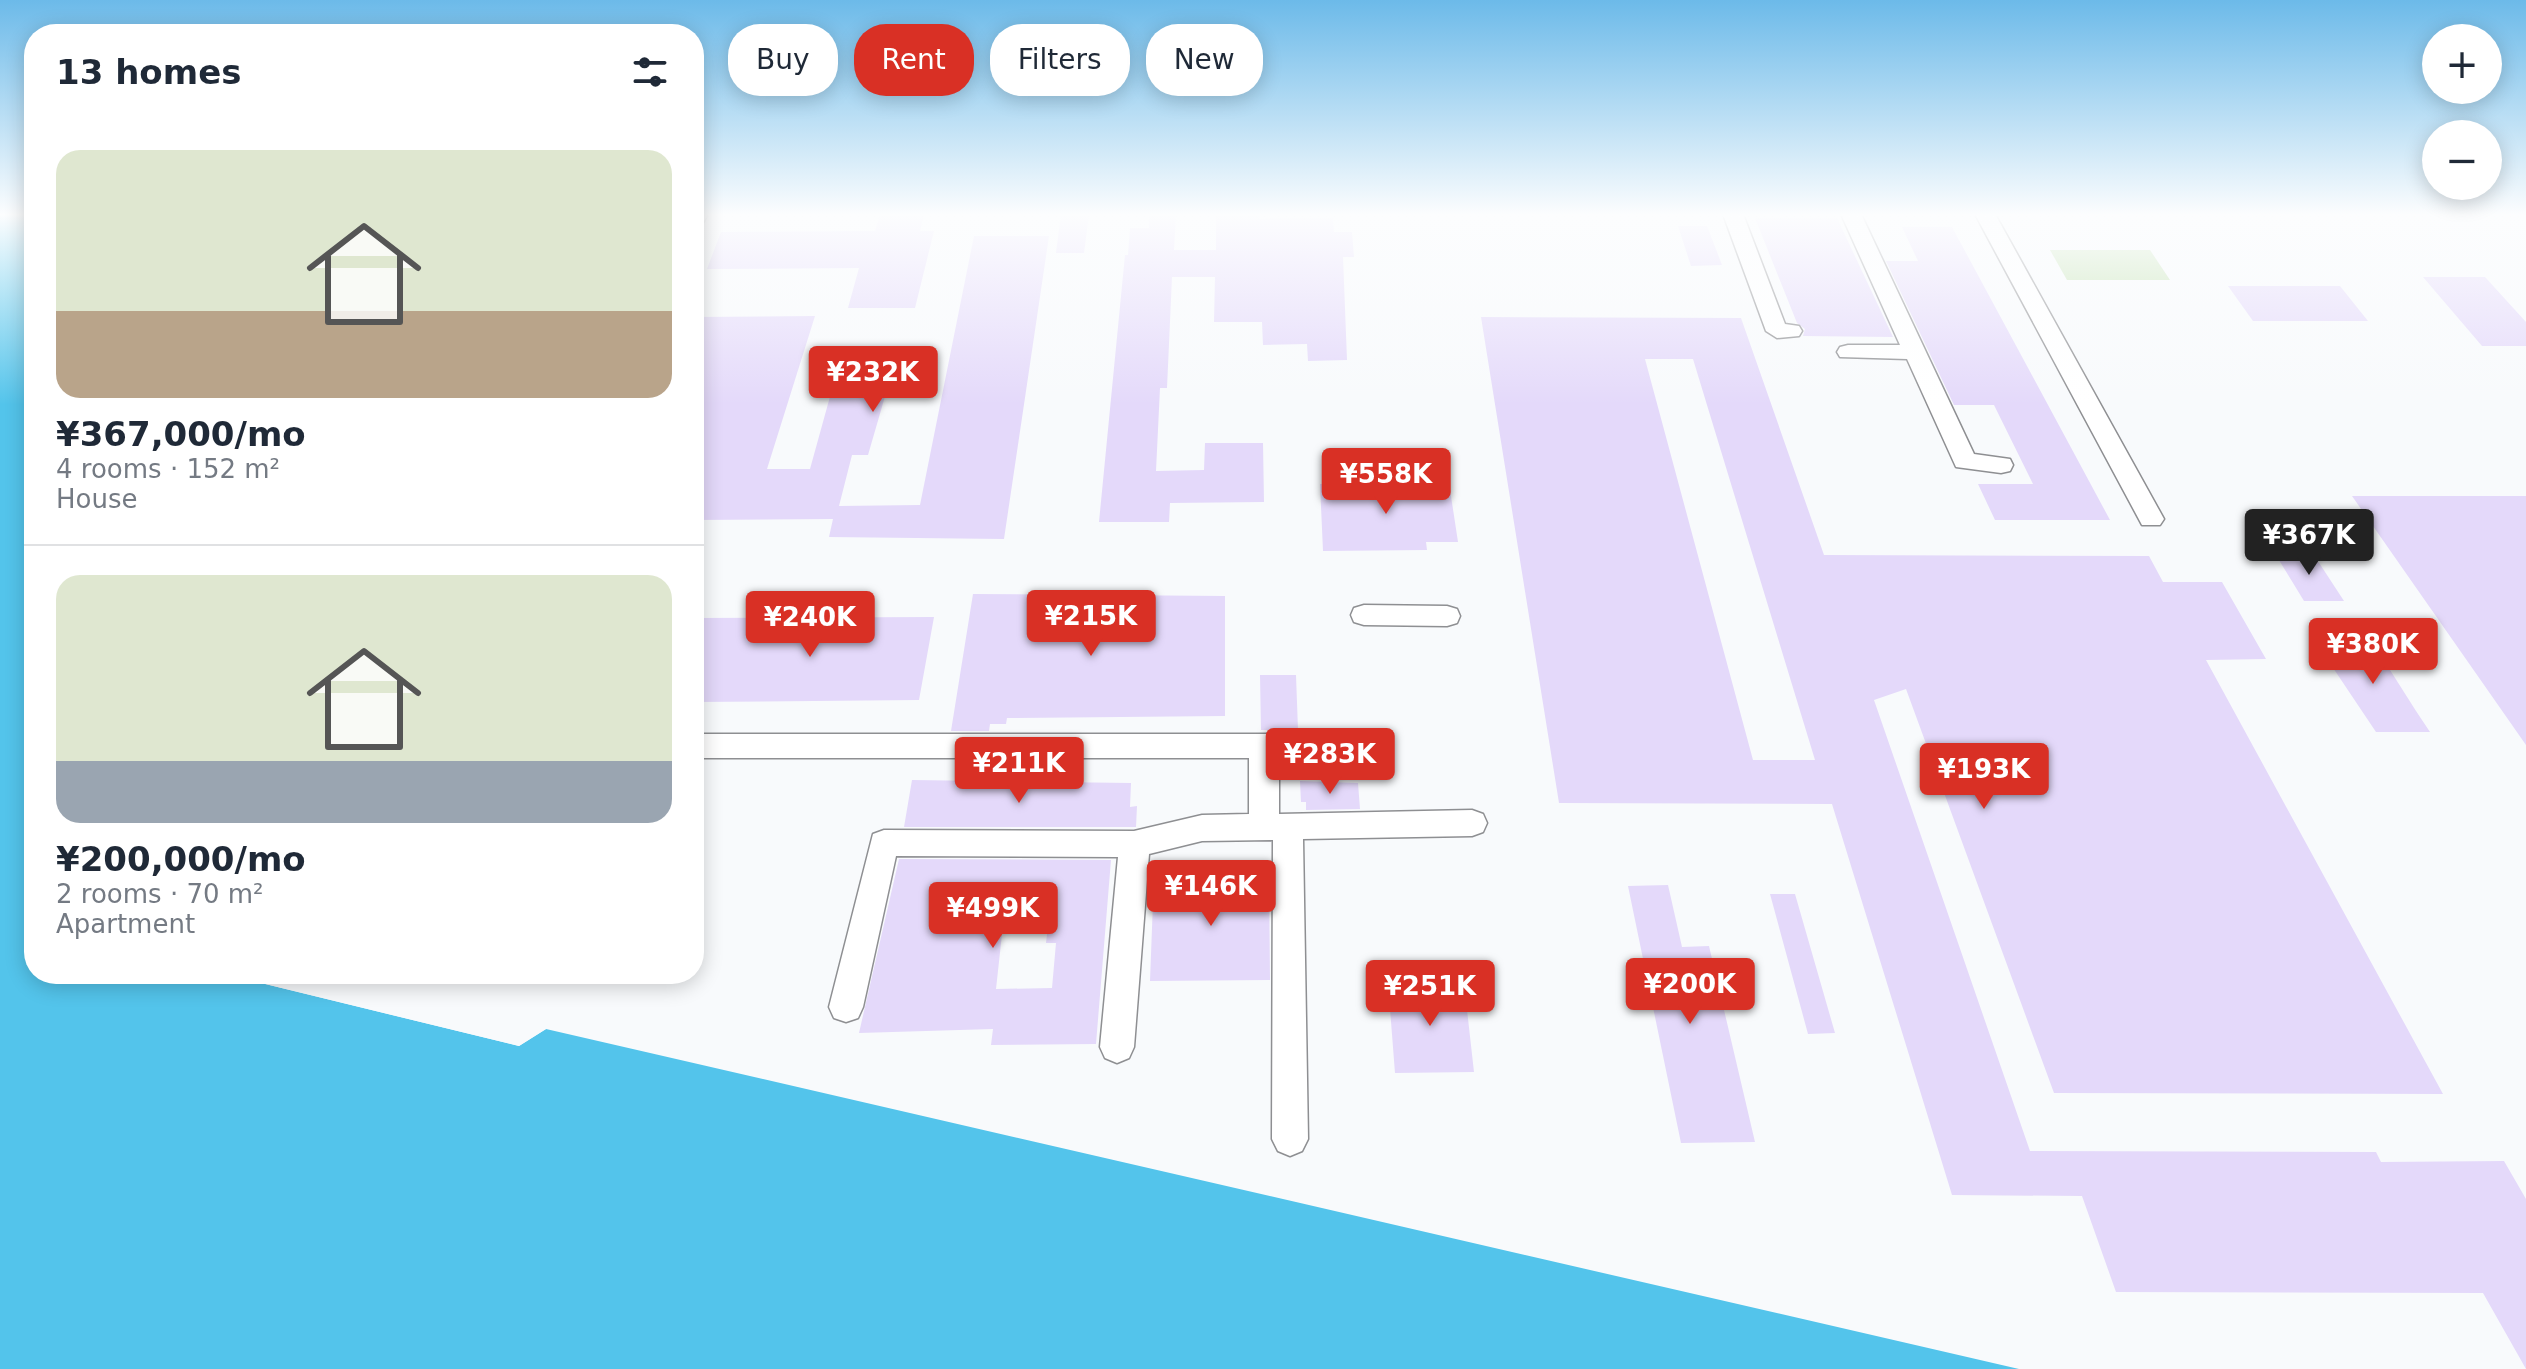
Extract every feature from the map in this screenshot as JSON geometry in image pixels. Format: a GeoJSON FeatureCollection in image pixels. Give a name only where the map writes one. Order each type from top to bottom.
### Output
{"type":"FeatureCollection","features":[{"type":"Feature","properties":{"kind":"street"},"geometry":{"type":"LineString","coordinates":[[1757,278],[1777,331],[1791,331]]}},
{"type":"Feature","properties":{"kind":"street"},"geometry":{"type":"LineString","coordinates":[[1881,278],[1965,461],[2001,465]]}},
{"type":"Feature","properties":{"kind":"street"},"geometry":{"type":"LineString","coordinates":[[2020,278],[2151,519]]}},
{"type":"Feature","properties":{"kind":"street"},"geometry":{"type":"LineString","coordinates":[[1848,352],[1915,352]]}},
{"type":"Feature","properties":{"kind":"street"},"geometry":{"type":"LineString","coordinates":[[1364,615],[1447,616]]}},
{"type":"Feature","properties":{"kind":"street"},"geometry":{"type":"LineString","coordinates":[[704,746],[1297,746]]}},
{"type":"Feature","properties":{"kind":"street"},"geometry":{"type":"LineString","coordinates":[[1264,746],[1276,826],[1290,1139]]}},
{"type":"Feature","properties":{"kind":"street"},"geometry":{"type":"LineString","coordinates":[[846,1007],[884,843],[1134,844],[1202,828],[1472,823]]}},
{"type":"Feature","properties":{"kind":"street"},"geometry":{"type":"LineString","coordinates":[[1117,1047],[1134,844]]}},
{"type":"Feature","properties":{"kind":"green space"},"geometry":{"type":"Polygon","coordinates":[[[2066,278],[2170,280],[2067,280],[2066,278]]]}},
{"type":"Feature","properties":{"kind":"water"},"geometry":{"type":"Polygon","coordinates":[[[0,278],[24,278],[24,984],[265,984],[519,1046],[546,1029],[2019,1369],[0,1369],[0,278]]]}},
{"type":"Feature","properties":{"kind":"pier"},"geometry":{"type":"Polygon","coordinates":[[[265,984],[282,984],[518,1042],[546,1025],[546,1029],[519,1046],[265,984]]]}},
{"type":"Feature","properties":{"kind":"building"},"geometry":{"type":"Polygon","coordinates":[[[856,278],[922,278],[915,308],[848,308],[856,278]]]}},
{"type":"Feature","properties":{"kind":"building"},"geometry":{"type":"Polygon","coordinates":[[[966,278],[1043,278],[1004,539],[829,537],[833,519],[704,520],[704,317],[815,316],[767,469],[810,469],[831,393],[886,393],[868,455],[852,455],[839,506],[920,505],[966,278]]]}},
{"type":"Feature","properties":{"kind":"building"},"geometry":{"type":"Polygon","coordinates":[[[1123,278],[1172,278],[1167,388],[1160,388],[1156,471],[1204,470],[1205,443],[1263,443],[1264,502],[1170,503],[1169,522],[1099,522],[1123,278]]]}},
{"type":"Feature","properties":{"kind":"building"},"geometry":{"type":"Polygon","coordinates":[[[1215,278],[1344,278],[1347,360],[1308,361],[1307,344],[1263,345],[1262,322],[1214,322],[1215,278]]]}},
{"type":"Feature","properties":{"kind":"building"},"geometry":{"type":"Polygon","coordinates":[[[1779,278],[1865,278],[1893,337],[1803,336],[1805,329],[1797,323],[1779,278]]]}},
{"type":"Feature","properties":{"kind":"building"},"geometry":{"type":"Polygon","coordinates":[[[1894,278],[1979,278],[2110,520],[1995,520],[1978,484],[2033,484],[1994,405],[1954,405],[1894,278]]]}},
{"type":"Feature","properties":{"kind":"building"},"geometry":{"type":"Polygon","coordinates":[[[2424,278],[2486,278],[2526,322],[2526,346],[2482,346],[2424,278]]]}},
{"type":"Feature","properties":{"kind":"building"},"geometry":{"type":"Polygon","coordinates":[[[2228,286],[2340,286],[2368,321],[2253,321],[2228,286]]]}},
{"type":"Feature","properties":{"kind":"building"},"geometry":{"type":"Polygon","coordinates":[[[1481,317],[1741,318],[1824,555],[2149,556],[2163,582],[2222,582],[2266,659],[2206,660],[2443,1094],[2054,1093],[1906,689],[1874,700],[2030,1151],[2376,1152],[2381,1162],[2504,1161],[2526,1199],[2526,1369],[2483,1293],[2116,1292],[2082,1196],[1952,1195],[1832,804],[1559,803],[1481,317]],[[1645,359],[1753,760],[1815,760],[1693,359],[1645,359]]]}},
{"type":"Feature","properties":{"kind":"building"},"geometry":{"type":"Polygon","coordinates":[[[1449,483],[1458,542],[1426,542],[1427,550],[1323,551],[1320,484],[1449,483]]]}},
{"type":"Feature","properties":{"kind":"building"},"geometry":{"type":"Polygon","coordinates":[[[2352,496],[2526,496],[2526,745],[2352,496]]]}},
{"type":"Feature","properties":{"kind":"building"},"geometry":{"type":"Polygon","coordinates":[[[2274,552],[2312,552],[2344,601],[2304,601],[2274,552]]]}},
{"type":"Feature","properties":{"kind":"building"},"geometry":{"type":"Polygon","coordinates":[[[973,594],[1225,596],[1225,716],[1007,718],[1006,724],[990,724],[989,731],[951,731],[973,594]]]}},
{"type":"Feature","properties":{"kind":"building"},"geometry":{"type":"Polygon","coordinates":[[[934,617],[919,700],[704,702],[704,618],[934,617]]]}},
{"type":"Feature","properties":{"kind":"building"},"geometry":{"type":"Polygon","coordinates":[[[2371,640],[2430,732],[2376,732],[2315,641],[2371,640]]]}},
{"type":"Feature","properties":{"kind":"building"},"geometry":{"type":"Polygon","coordinates":[[[1260,675],[1296,675],[1298,730],[1261,730],[1260,675]]]}},
{"type":"Feature","properties":{"kind":"building"},"geometry":{"type":"Polygon","coordinates":[[[912,780],[1131,783],[1130,807],[1137,806],[1136,827],[904,827],[912,780]]]}},
{"type":"Feature","properties":{"kind":"building"},"geometry":{"type":"Polygon","coordinates":[[[1300,781],[1358,783],[1360,809],[1306,810],[1306,802],[1301,802],[1300,781]]]}},
{"type":"Feature","properties":{"kind":"building"},"geometry":{"type":"Polygon","coordinates":[[[899,859],[1111,860],[1096,1044],[991,1045],[993,1029],[859,1033],[899,859]],[[1004,916],[996,989],[1052,988],[1056,943],[1046,943],[1049,916],[1004,916]]]}},
{"type":"Feature","properties":{"kind":"building"},"geometry":{"type":"Polygon","coordinates":[[[1269,874],[1270,980],[1150,981],[1154,875],[1269,874]]]}},
{"type":"Feature","properties":{"kind":"building"},"geometry":{"type":"Polygon","coordinates":[[[1668,885],[1682,947],[1709,946],[1755,1142],[1681,1143],[1628,886],[1668,885]]]}},
{"type":"Feature","properties":{"kind":"building"},"geometry":{"type":"Polygon","coordinates":[[[1770,894],[1795,894],[1835,1033],[1808,1034],[1770,894]]]}},
{"type":"Feature","properties":{"kind":"building"},"geometry":{"type":"Polygon","coordinates":[[[1388,983],[1464,983],[1474,1072],[1395,1073],[1388,983]]]}}]}
